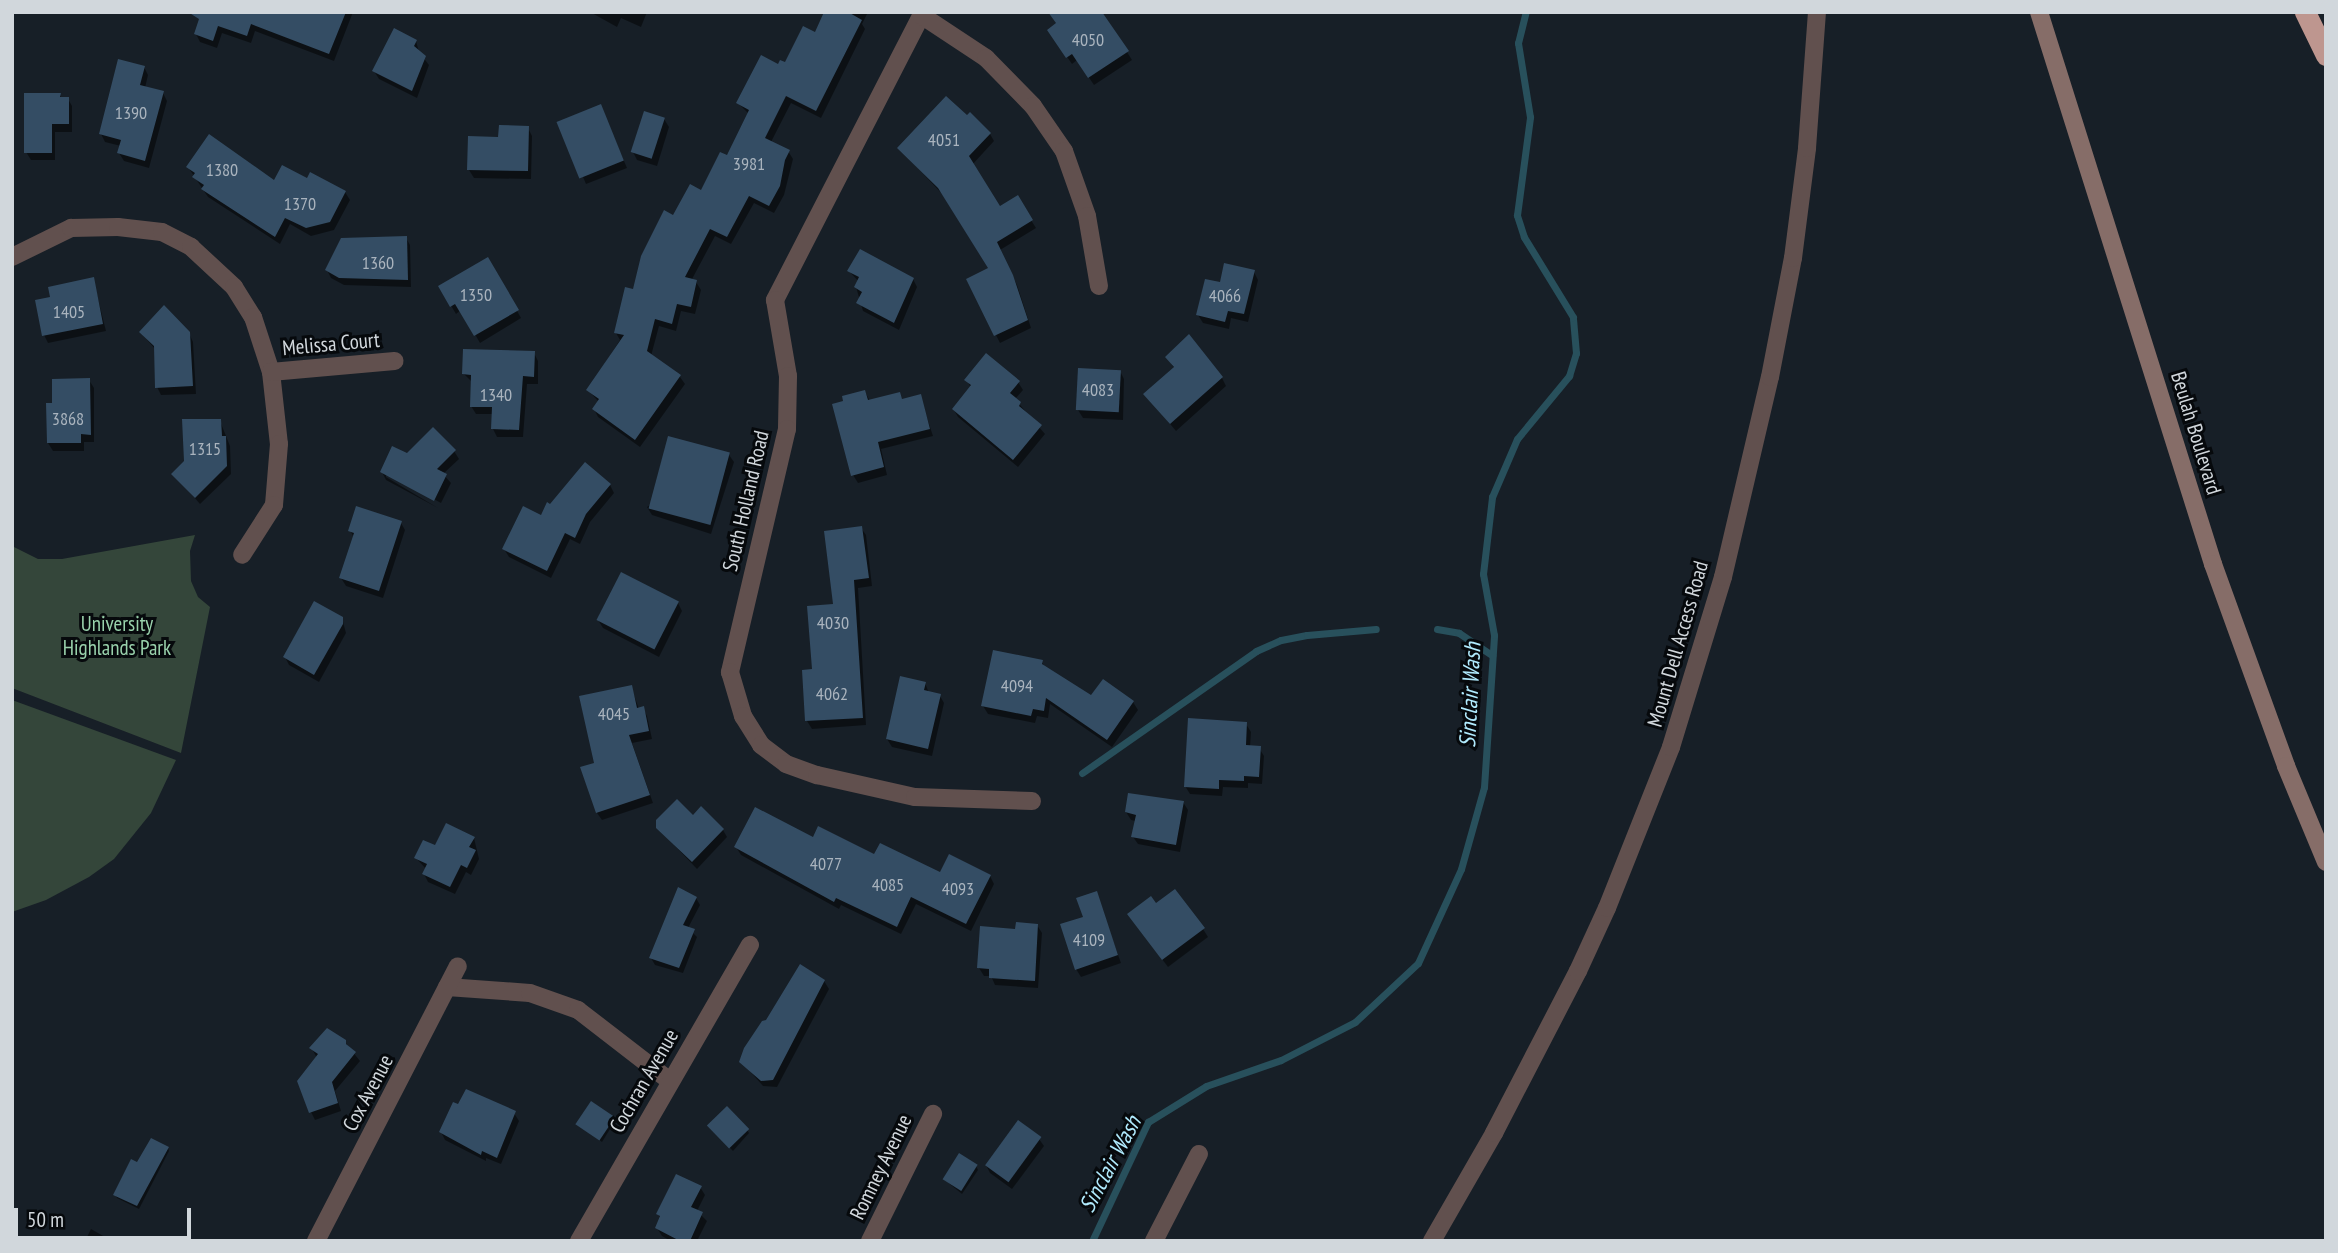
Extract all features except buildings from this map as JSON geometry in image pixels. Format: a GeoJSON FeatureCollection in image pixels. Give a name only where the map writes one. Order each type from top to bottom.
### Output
{"type":"FeatureCollection","features":[{"type":"Feature","properties":{"kind":"highway"},"geometry":{"type":"LineString","coordinates":[[2305,12],[2326,55]]}},
{"type":"Feature","properties":{"kind":"main road","name":"Beulah Boulevard"},"geometry":{"type":"LineString","coordinates":[[2039,12],[2213,564],[2286,766],[2326,862]]}},
{"type":"Feature","properties":{"kind":"street","name":"Mount Dell Access Road"},"geometry":{"type":"LineString","coordinates":[[1432,1241],[1494,1133],[1578,971],[1607,908],[1671,747],[1723,577],[1773,364],[1797,231],[1814,71],[1817,12]]}},
{"type":"Feature","properties":{"kind":"street"},"geometry":{"type":"LineString","coordinates":[[922,14],[986,58],[1032,106],[1064,151],[1087,216],[1099,286]]}},
{"type":"Feature","properties":{"kind":"street","name":"South Holland Road"},"geometry":{"type":"LineString","coordinates":[[922,14],[775,300],[788,376],[788,429],[730,672],[743,716],[761,745],[786,764],[817,775],[915,797],[1032,801]]}},
{"type":"Feature","properties":{"kind":"street"},"geometry":{"type":"LineString","coordinates":[[12,257],[71,228],[118,227],[162,232],[191,247],[234,287],[253,317],[271,372],[279,444],[274,505],[242,555]]}},
{"type":"Feature","properties":{"kind":"street","name":"Melissa Court"},"geometry":{"type":"LineString","coordinates":[[271,372],[395,361]]}},
{"type":"Feature","properties":{"kind":"street","name":"Cochran Avenue"},"geometry":{"type":"LineString","coordinates":[[579,1241],[750,946]]}},
{"type":"Feature","properties":{"kind":"street","name":"Cox Avenue"},"geometry":{"type":"LineString","coordinates":[[316,1241],[458,966]]}},
{"type":"Feature","properties":{"kind":"street"},"geometry":{"type":"LineString","coordinates":[[447,988],[530,993],[578,1010],[670,1081]]}},
{"type":"Feature","properties":{"kind":"street","name":"Romney Avenue"},"geometry":{"type":"LineString","coordinates":[[870,1241],[933,1114]]}},
{"type":"Feature","properties":{"kind":"street"},"geometry":{"type":"LineString","coordinates":[[1154,1241],[1199,1154]]}},
{"type":"Feature","properties":{"kind":"green space","name":"University Highlands Park"},"geometry":{"type":"Polygon","coordinates":[[[195,535],[190,551],[191,581],[198,597],[210,607],[181,753],[12,688],[12,546],[38,559],[62,559],[195,535]]]}},
{"type":"Feature","properties":{"kind":"green space"},"geometry":{"type":"Polygon","coordinates":[[[12,700],[176,760],[151,813],[114,859],[89,877],[46,900],[12,912],[12,700]]]}},
{"type":"Feature","properties":{"kind":"waterway","name":"Sinclair Wash"},"geometry":{"type":"LineString","coordinates":[[1092,1241],[1148,1122],[1206,1086],[1281,1060],[1355,1022],[1418,963],[1461,869],[1484,787],[1494,635],[1483,574],[1492,497],[1517,439],[1569,376],[1576,353],[1573,317],[1524,237],[1517,215],[1530,117],[1518,43],[1526,12]]}},
{"type":"Feature","properties":{"kind":"waterway"},"geometry":{"type":"LineString","coordinates":[[1082,773],[1256,651],[1281,640],[1307,635],[1376,629]]}},
{"type":"Feature","properties":{"kind":"waterway"},"geometry":{"type":"LineString","coordinates":[[1437,629],[1459,633],[1492,655]]}}]}
